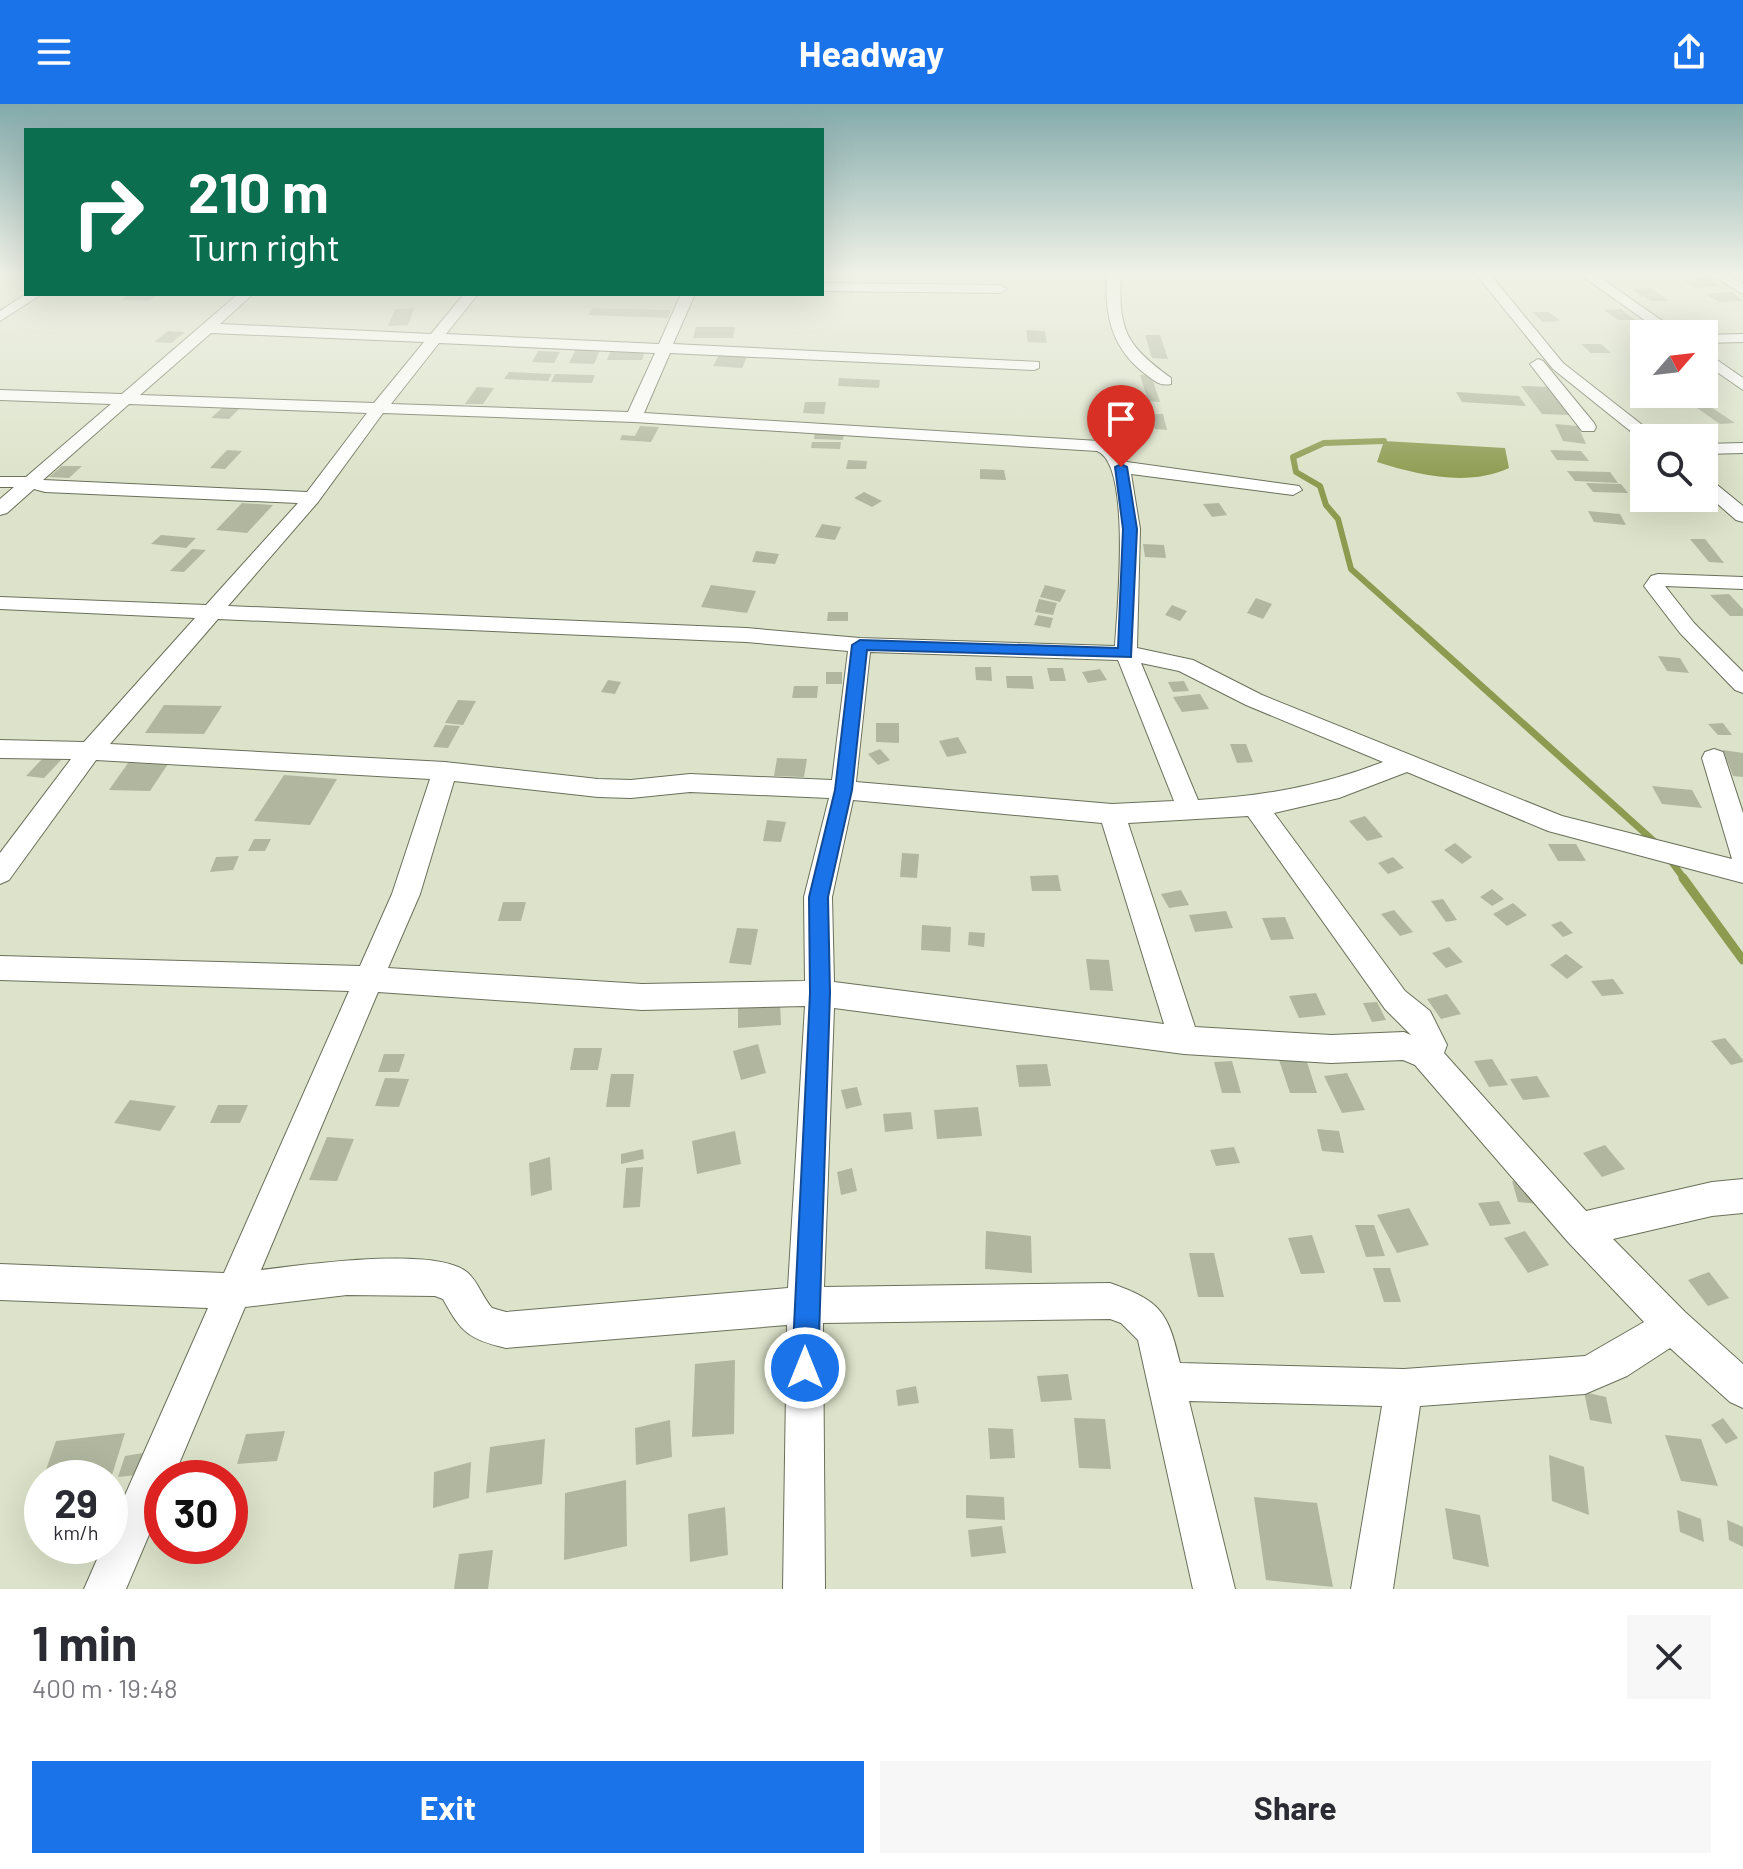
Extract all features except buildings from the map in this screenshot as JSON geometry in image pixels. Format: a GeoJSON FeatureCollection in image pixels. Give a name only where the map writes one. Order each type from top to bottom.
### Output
{"type":"FeatureCollection","features":[{"type":"Feature","properties":{"kind":"street"},"geometry":{"type":"LineString","coordinates":[[0,509],[191,342]]}},
{"type":"Feature","properties":{"kind":"street"},"geometry":{"type":"LineString","coordinates":[[0,873],[90,751],[312,498],[432,342]]}},
{"type":"Feature","properties":{"kind":"street"},"geometry":{"type":"LineString","coordinates":[[570,342],[1034,365]]}},
{"type":"Feature","properties":{"kind":"street"},"geometry":{"type":"LineString","coordinates":[[634,417],[665,342]]}},
{"type":"Feature","properties":{"kind":"street"},"geometry":{"type":"LineString","coordinates":[[1123,342],[1134,357],[1165,381]]}},
{"type":"Feature","properties":{"kind":"street"},"geometry":{"type":"LineString","coordinates":[[1521,342],[1588,427]]}},
{"type":"Feature","properties":{"kind":"street"},"geometry":{"type":"LineString","coordinates":[[1539,342],[1558,366],[1632,424]]}},
{"type":"Feature","properties":{"kind":"street"},"geometry":{"type":"LineString","coordinates":[[1718,366],[1743,385]]}},
{"type":"Feature","properties":{"kind":"street"},"geometry":{"type":"LineString","coordinates":[[0,395],[634,417],[1099,446],[1110,450],[1121,467],[1130,529],[1126,653],[1190,810]]}},
{"type":"Feature","properties":{"kind":"street"},"geometry":{"type":"LineString","coordinates":[[1718,449],[1743,448]]}},
{"type":"Feature","properties":{"kind":"street"},"geometry":{"type":"LineString","coordinates":[[1121,467],[1293,490]]}},
{"type":"Feature","properties":{"kind":"street"},"geometry":{"type":"LineString","coordinates":[[0,482],[31,482],[45,487],[312,498]]}},
{"type":"Feature","properties":{"kind":"street"},"geometry":{"type":"LineString","coordinates":[[1718,495],[1743,516]]}},
{"type":"Feature","properties":{"kind":"street"},"geometry":{"type":"LineString","coordinates":[[1743,583],[1679,578],[1658,580],[1654,586],[1687,628],[1743,685]]}},
{"type":"Feature","properties":{"kind":"street"},"geometry":{"type":"LineString","coordinates":[[0,603],[746,635],[860,645],[1126,653],[1185,665],[1254,700],[1557,824],[1743,872]]}},
{"type":"Feature","properties":{"kind":"street"},"geometry":{"type":"LineString","coordinates":[[804,1589],[805,1305],[820,993],[818,897],[843,790],[860,645]]}},
{"type":"Feature","properties":{"kind":"street"},"geometry":{"type":"LineString","coordinates":[[0,749],[90,751],[445,771],[598,788],[631,789],[690,783],[843,790],[1112,814],[1255,806],[1339,789],[1406,763]]}},
{"type":"Feature","properties":{"kind":"street"},"geometry":{"type":"LineString","coordinates":[[1714,758],[1743,855]]}},
{"type":"Feature","properties":{"kind":"street"},"geometry":{"type":"LineString","coordinates":[[105,1589],[406,894],[445,771]]}},
{"type":"Feature","properties":{"kind":"street"},"geometry":{"type":"LineString","coordinates":[[1255,806],[1395,1000],[1419,1020],[1432,1045],[1426,1055]]}},
{"type":"Feature","properties":{"kind":"street"},"geometry":{"type":"LineString","coordinates":[[1112,814],[1184,1040]]}},
{"type":"Feature","properties":{"kind":"street"},"geometry":{"type":"LineString","coordinates":[[0,968],[370,979],[642,997],[820,993],[1184,1040],[1331,1049],[1404,1046],[1426,1055],[1580,1230],[1672,1325],[1743,1389]]}},
{"type":"Feature","properties":{"kind":"street"},"geometry":{"type":"LineString","coordinates":[[1580,1230],[1712,1199],[1743,1196]]}},
{"type":"Feature","properties":{"kind":"street"},"geometry":{"type":"LineString","coordinates":[[0,1282],[233,1291],[347,1277],[435,1278],[455,1285],[469,1310],[482,1324],[506,1330],[805,1305],[1110,1301],[1133,1309],[1154,1331],[1214,1589]]}},
{"type":"Feature","properties":{"kind":"street"},"geometry":{"type":"LineString","coordinates":[[1167,1382],[1404,1388],[1585,1375],[1614,1363],[1672,1325]]}},
{"type":"Feature","properties":{"kind":"street"},"geometry":{"type":"LineString","coordinates":[[1372,1589],[1404,1388]]}},
{"type":"Feature","properties":{"kind":"shaded area"},"geometry":{"type":"Polygon","coordinates":[[[1384,441],[1505,448],[1509,468],[1493,474],[1460,478],[1409,471],[1377,462],[1384,441]]]}},
{"type":"Feature","properties":{"kind":"waterway"},"geometry":{"type":"LineString","coordinates":[[1384,441],[1324,443],[1293,457],[1296,472],[1320,486],[1326,505],[1338,519],[1351,569],[1419,630]]}},
{"type":"Feature","properties":{"kind":"waterway"},"geometry":{"type":"LineString","coordinates":[[1417,628],[1657,844]]}},
{"type":"Feature","properties":{"kind":"waterway"},"geometry":{"type":"LineString","coordinates":[[1668,857],[1685,880]]}},
{"type":"Feature","properties":{"kind":"waterway"},"geometry":{"type":"LineString","coordinates":[[1683,878],[1743,960]]}},
{"type":"Feature","properties":{"kind":"route"},"geometry":{"type":"LineString","coordinates":[[805,1368],[805,1305],[820,993],[818,897],[843,790],[860,645],[1126,653],[1130,529],[1121,467]]}}]}
